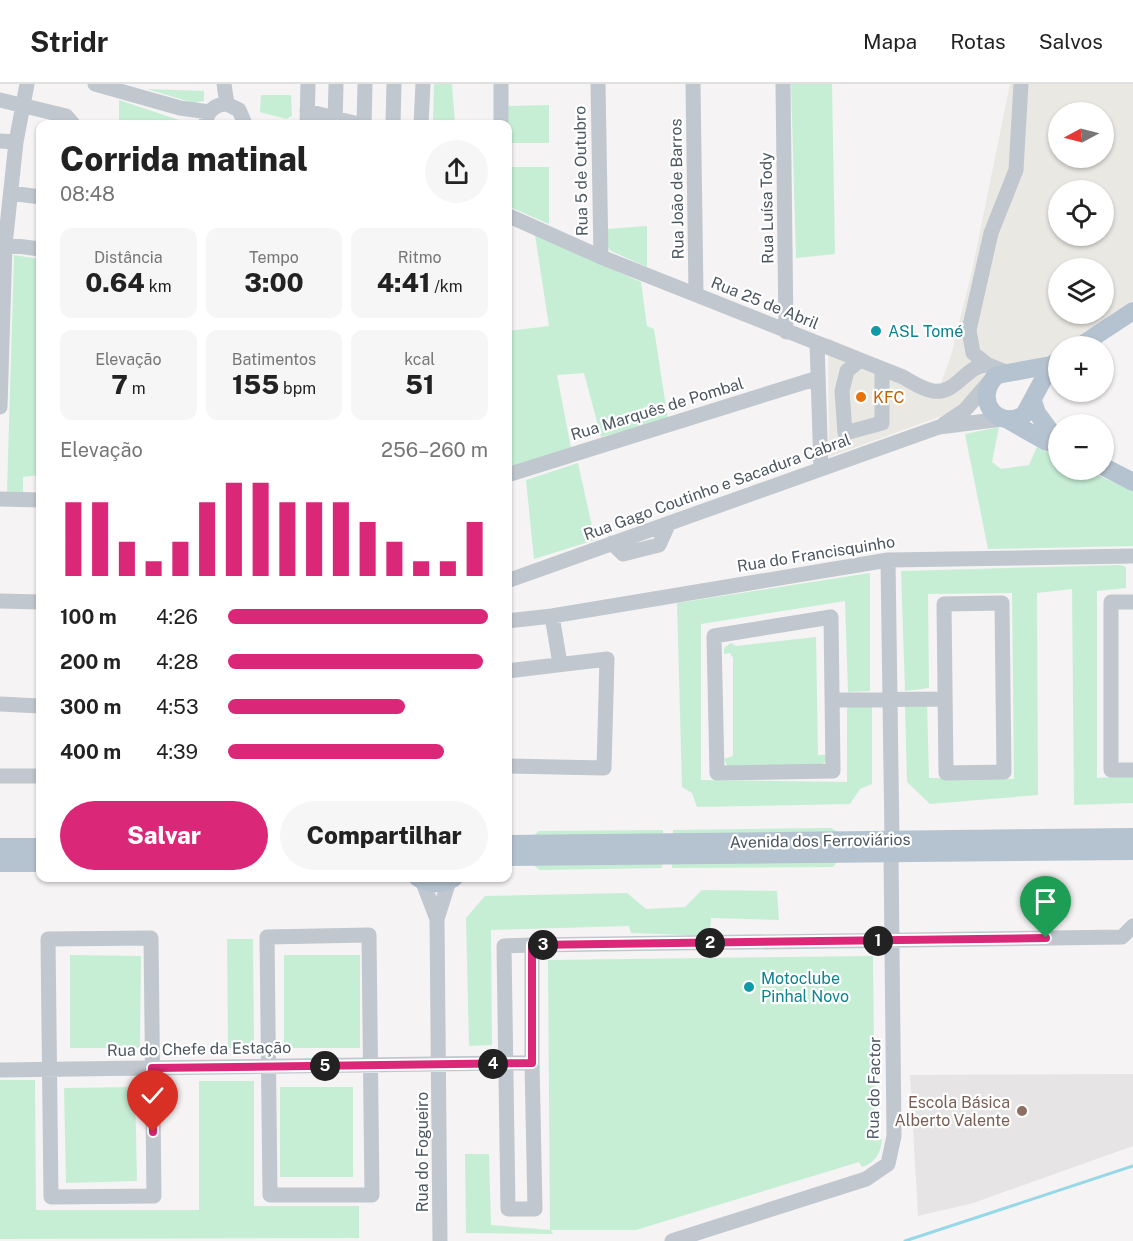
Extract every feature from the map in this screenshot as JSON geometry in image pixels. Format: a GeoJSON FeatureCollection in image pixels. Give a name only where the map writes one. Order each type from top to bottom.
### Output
{"type":"FeatureCollection","features":[{"type":"Feature","properties":{"kind":"main road"},"geometry":{"type":"LineString","coordinates":[[1095,336],[1133,311]]}},
{"type":"Feature","properties":{"kind":"main road"},"geometry":{"type":"LineString","coordinates":[[1048,364],[1000,373],[987,388],[986,403],[990,410],[1005,420],[1048,442]]}},
{"type":"Feature","properties":{"kind":"main road"},"geometry":{"type":"LineString","coordinates":[[1000,373],[1025,377],[1032,386],[1037,413],[1048,428]]}},
{"type":"Feature","properties":{"kind":"main road"},"geometry":{"type":"LineString","coordinates":[[1005,420],[1024,416],[1048,375]]}},
{"type":"Feature","properties":{"kind":"main road"},"geometry":{"type":"LineString","coordinates":[[1114,472],[1133,482]]}},
{"type":"Feature","properties":{"kind":"main road","name":"Avenida dos Ferroviários"},"geometry":{"type":"LineString","coordinates":[[512,857],[892,847],[1133,837]]}},
{"type":"Feature","properties":{"kind":"main road","name":"Avenida dos Ferroviários"},"geometry":{"type":"LineString","coordinates":[[512,844],[1133,851]]}},
{"type":"Feature","properties":{"kind":"main road"},"geometry":{"type":"LineString","coordinates":[[0,847],[36,847]]}},
{"type":"Feature","properties":{"kind":"main road"},"geometry":{"type":"LineString","coordinates":[[0,863],[36,863]]}},
{"type":"Feature","properties":{"kind":"street"},"geometry":{"type":"LineString","coordinates":[[0,407],[3,244],[16,142],[27,84]]}},
{"type":"Feature","properties":{"kind":"street"},"geometry":{"type":"LineString","coordinates":[[95,84],[180,108],[206,120],[217,105],[227,104],[239,110],[245,120]]}},
{"type":"Feature","properties":{"kind":"street"},"geometry":{"type":"LineString","coordinates":[[224,84],[227,104]]}},
{"type":"Feature","properties":{"kind":"street"},"geometry":{"type":"LineString","coordinates":[[308,84],[307,118],[326,120]]}},
{"type":"Feature","properties":{"kind":"street"},"geometry":{"type":"LineString","coordinates":[[335,120],[336,84]]}},
{"type":"Feature","properties":{"kind":"street"},"geometry":{"type":"LineString","coordinates":[[363,120],[365,84]]}},
{"type":"Feature","properties":{"kind":"street"},"geometry":{"type":"LineString","coordinates":[[393,120],[394,84]]}},
{"type":"Feature","properties":{"kind":"street"},"geometry":{"type":"LineString","coordinates":[[421,120],[423,84]]}},
{"type":"Feature","properties":{"kind":"street"},"geometry":{"type":"LineString","coordinates":[[501,84],[501,120]]}},
{"type":"Feature","properties":{"kind":"street","name":"Rua 5 de Outubro"},"geometry":{"type":"LineString","coordinates":[[598,84],[601,257]]}},
{"type":"Feature","properties":{"kind":"street","name":"Rua João de Barros"},"geometry":{"type":"LineString","coordinates":[[693,84],[696,294]]}},
{"type":"Feature","properties":{"kind":"street","name":"Rua Luísa Tody"},"geometry":{"type":"LineString","coordinates":[[783,84],[786,332]]}},
{"type":"Feature","properties":{"kind":"street"},"geometry":{"type":"LineString","coordinates":[[1000,373],[973,353],[969,330],[990,233],[1016,170],[1021,84]]}},
{"type":"Feature","properties":{"kind":"street"},"geometry":{"type":"LineString","coordinates":[[0,100],[66,116],[70,120]]}},
{"type":"Feature","properties":{"kind":"street"},"geometry":{"type":"LineString","coordinates":[[0,141],[16,142]]}},
{"type":"Feature","properties":{"kind":"street"},"geometry":{"type":"LineString","coordinates":[[11,193],[36,196]]}},
{"type":"Feature","properties":{"kind":"street","name":"Rua 25 de Abril"},"geometry":{"type":"LineString","coordinates":[[512,217],[601,257],[860,360],[925,389],[943,392],[978,367],[1000,373]]}},
{"type":"Feature","properties":{"kind":"street"},"geometry":{"type":"LineString","coordinates":[[3,244],[36,248]]}},
{"type":"Feature","properties":{"kind":"street"},"geometry":{"type":"LineString","coordinates":[[817,344],[821,469]]}},
{"type":"Feature","properties":{"kind":"street"},"geometry":{"type":"LineString","coordinates":[[860,360],[847,371],[842,391],[845,433],[882,423],[882,369]]}},
{"type":"Feature","properties":{"kind":"street","name":"Rua Gago Coutinho e Sacadura Cabral"},"geometry":{"type":"LineString","coordinates":[[939,427],[965,410],[1000,373]]}},
{"type":"Feature","properties":{"kind":"street","name":"Rua Marquês de Pombal"},"geometry":{"type":"LineString","coordinates":[[512,473],[818,378]]}},
{"type":"Feature","properties":{"kind":"street","name":"Rua Gago Coutinho e Sacadura Cabral"},"geometry":{"type":"LineString","coordinates":[[512,579],[939,427],[1005,420]]}},
{"type":"Feature","properties":{"kind":"street"},"geometry":{"type":"LineString","coordinates":[[0,499],[36,500]]}},
{"type":"Feature","properties":{"kind":"street","name":"Rua do Francisquinho"},"geometry":{"type":"LineString","coordinates":[[512,620],[552,616],[888,560],[1133,556]]}},
{"type":"Feature","properties":{"kind":"street","name":"Rua do Factor"},"geometry":{"type":"LineString","coordinates":[[672,1241],[866,1179],[888,1164],[894,1136],[888,560]]}},
{"type":"Feature","properties":{"kind":"street"},"geometry":{"type":"LineString","coordinates":[[0,601],[36,602]]}},
{"type":"Feature","properties":{"kind":"street"},"geometry":{"type":"LineString","coordinates":[[1133,603],[1111,602],[1111,770],[1133,770]]}},
{"type":"Feature","properties":{"kind":"street"},"geometry":{"type":"LineString","coordinates":[[1002,603],[1004,772],[946,773],[945,699],[944,604],[1002,603]]}},
{"type":"Feature","properties":{"kind":"street"},"geometry":{"type":"LineString","coordinates":[[552,616],[560,664]]}},
{"type":"Feature","properties":{"kind":"street"},"geometry":{"type":"LineString","coordinates":[[831,617],[832,700],[833,771],[717,773],[714,636],[831,617]]}},
{"type":"Feature","properties":{"kind":"street"},"geometry":{"type":"LineString","coordinates":[[512,670],[607,659],[604,768],[512,766]]}},
{"type":"Feature","properties":{"kind":"street"},"geometry":{"type":"LineString","coordinates":[[832,700],[945,699]]}},
{"type":"Feature","properties":{"kind":"street"},"geometry":{"type":"LineString","coordinates":[[0,704],[36,706]]}},
{"type":"Feature","properties":{"kind":"street"},"geometry":{"type":"LineString","coordinates":[[0,776],[36,776]]}},
{"type":"Feature","properties":{"kind":"street"},"geometry":{"type":"LineString","coordinates":[[421,882],[437,919]]}},
{"type":"Feature","properties":{"kind":"street"},"geometry":{"type":"LineString","coordinates":[[437,919],[451,882]]}},
{"type":"Feature","properties":{"kind":"street","name":"Rua do Fogueiro"},"geometry":{"type":"LineString","coordinates":[[437,919],[440,1241]]}},
{"type":"Feature","properties":{"kind":"street"},"geometry":{"type":"LineString","coordinates":[[369,935],[371,1065],[372,1195],[270,1195],[267,937],[369,935]]}},
{"type":"Feature","properties":{"kind":"street"},"geometry":{"type":"LineString","coordinates":[[532,945],[535,1209],[508,1209],[504,946],[532,945],[892,941],[1129,936]]}},
{"type":"Feature","properties":{"kind":"street"},"geometry":{"type":"LineString","coordinates":[[151,938],[154,1196],[51,1197],[49,1070],[48,939],[151,938]]}},
{"type":"Feature","properties":{"kind":"street","name":"Rua do Chefe da Estação"},"geometry":{"type":"LineString","coordinates":[[0,1070],[532,1063]]}},
{"type":"Feature","properties":{"kind":"shaded area"},"geometry":{"type":"Polygon","coordinates":[[[1010,84],[1133,84],[1133,300],[1114,312],[1114,258],[1048,258],[1048,324],[1096,324],[1078,336],[1048,336],[1048,356],[1044,359],[958,410],[829,457],[828,338],[940,386],[951,356],[972,271],[1010,84]]]}},
{"type":"Feature","properties":{"kind":"shaded area","name":"Escola Básica Alberto Valente"},"geometry":{"type":"Polygon","coordinates":[[[1133,1074],[1133,1146],[973,1203],[918,1216],[910,1075],[1133,1074]]]}},
{"type":"Feature","properties":{"kind":"green space"},"geometry":{"type":"Polygon","coordinates":[[[434,84],[452,84],[455,120],[433,120],[434,84]]]}},
{"type":"Feature","properties":{"kind":"green space"},"geometry":{"type":"Polygon","coordinates":[[[791,84],[832,84],[835,254],[796,258],[791,84]]]}},
{"type":"Feature","properties":{"kind":"green space"},"geometry":{"type":"Polygon","coordinates":[[[147,89],[204,91],[204,101],[194,103],[147,89]]]}},
{"type":"Feature","properties":{"kind":"green space"},"geometry":{"type":"Polygon","coordinates":[[[261,95],[291,95],[292,116],[286,119],[260,112],[261,95]]]}},
{"type":"Feature","properties":{"kind":"green space"},"geometry":{"type":"Polygon","coordinates":[[[119,100],[179,120],[119,120],[119,100]]]}},
{"type":"Feature","properties":{"kind":"green space"},"geometry":{"type":"Polygon","coordinates":[[[549,105],[549,143],[512,143],[512,120],[507,120],[507,106],[549,105]]]}},
{"type":"Feature","properties":{"kind":"green space"},"geometry":{"type":"Polygon","coordinates":[[[512,167],[549,167],[549,224],[512,208],[512,167]]]}},
{"type":"Feature","properties":{"kind":"green space"},"geometry":{"type":"Polygon","coordinates":[[[647,226],[647,267],[611,251],[608,247],[606,229],[647,226]]]}},
{"type":"Feature","properties":{"kind":"green space"},"geometry":{"type":"Polygon","coordinates":[[[535,235],[641,282],[647,326],[654,329],[668,420],[601,437],[584,373],[557,375],[571,448],[512,466],[512,330],[549,326],[535,235]]]}},
{"type":"Feature","properties":{"kind":"green space"},"geometry":{"type":"Polygon","coordinates":[[[14,255],[36,258],[36,475],[23,477],[23,493],[7,492],[14,255]]]}},
{"type":"Feature","properties":{"kind":"green space"},"geometry":{"type":"Polygon","coordinates":[[[999,427],[992,462],[1001,469],[1029,465],[1037,447],[1048,452],[1048,480],[1108,480],[1133,491],[1133,546],[988,549],[965,434],[999,427]]]}},
{"type":"Feature","properties":{"kind":"green space"},"geometry":{"type":"Polygon","coordinates":[[[578,463],[595,540],[534,559],[526,480],[578,463]]]}},
{"type":"Feature","properties":{"kind":"green space"},"geometry":{"type":"Polygon","coordinates":[[[1120,565],[1126,567],[1126,588],[1097,591],[1097,778],[1133,776],[1133,803],[1074,805],[1072,589],[1037,593],[1038,795],[930,804],[907,782],[905,705],[927,702],[929,778],[1014,779],[1012,593],[928,594],[929,688],[905,691],[901,571],[1120,565]]]}},
{"type":"Feature","properties":{"kind":"green space"},"geometry":{"type":"Polygon","coordinates":[[[870,573],[870,691],[848,692],[845,601],[701,624],[701,780],[847,782],[847,705],[872,702],[872,784],[860,789],[850,804],[697,807],[692,793],[682,787],[677,603],[870,573]]]}},
{"type":"Feature","properties":{"kind":"green space"},"geometry":{"type":"Polygon","coordinates":[[[816,637],[818,755],[826,755],[826,761],[820,766],[728,768],[724,759],[733,756],[733,658],[730,653],[724,654],[724,648],[731,643],[736,646],[816,637]]]}},
{"type":"Feature","properties":{"kind":"green space"},"geometry":{"type":"Polygon","coordinates":[[[831,828],[840,833],[673,835],[673,830],[831,828]]]}},
{"type":"Feature","properties":{"kind":"green space"},"geometry":{"type":"Polygon","coordinates":[[[663,830],[663,835],[533,836],[539,831],[663,830]]]}},
{"type":"Feature","properties":{"kind":"green space"},"geometry":{"type":"Polygon","coordinates":[[[838,861],[833,867],[672,868],[672,863],[838,861]]]}},
{"type":"Feature","properties":{"kind":"green space"},"geometry":{"type":"Polygon","coordinates":[[[662,863],[662,868],[540,870],[533,865],[662,863]]]}},
{"type":"Feature","properties":{"kind":"green space"},"geometry":{"type":"Polygon","coordinates":[[[702,890],[777,891],[779,920],[711,918],[710,936],[631,933],[629,926],[491,930],[492,1045],[469,1046],[466,918],[485,896],[627,893],[646,909],[685,907],[702,890]]]}},
{"type":"Feature","properties":{"kind":"green space"},"geometry":{"type":"Polygon","coordinates":[[[227,939],[253,939],[254,1048],[228,1048],[227,939]]]}},
{"type":"Feature","properties":{"kind":"green space"},"geometry":{"type":"Polygon","coordinates":[[[70,955],[141,956],[140,1048],[70,1048],[70,955]]]}},
{"type":"Feature","properties":{"kind":"green space"},"geometry":{"type":"Polygon","coordinates":[[[284,955],[360,955],[360,1048],[284,1048],[284,955]]]}},
{"type":"Feature","properties":{"kind":"green space"},"geometry":{"type":"Polygon","coordinates":[[[873,956],[875,1139],[882,1139],[879,1153],[870,1163],[862,1167],[859,1162],[636,1230],[551,1230],[553,1234],[466,1233],[465,1154],[489,1154],[491,1225],[550,1230],[548,960],[873,956]]]}},
{"type":"Feature","properties":{"kind":"green space"},"geometry":{"type":"Polygon","coordinates":[[[0,1080],[35,1080],[36,1210],[199,1210],[199,1081],[254,1081],[254,1206],[359,1206],[359,1238],[0,1239],[0,1080]]]}},
{"type":"Feature","properties":{"kind":"green space"},"geometry":{"type":"Polygon","coordinates":[[[135,1087],[137,1181],[66,1183],[64,1088],[135,1087]]]}},
{"type":"Feature","properties":{"kind":"green space"},"geometry":{"type":"Polygon","coordinates":[[[280,1087],[353,1087],[353,1177],[280,1177],[280,1087]]]}},
{"type":"Feature","properties":{"kind":"waterway"},"geometry":{"type":"LineString","coordinates":[[905,1241],[1133,1166]]}},
{"type":"Feature","properties":{"kind":"place","name":"ASL Tomé"},"geometry":{"type":"Point","coordinates":[876,331]}},
{"type":"Feature","properties":{"kind":"place","name":"KFC"},"geometry":{"type":"Point","coordinates":[861,397]}},
{"type":"Feature","properties":{"kind":"place","name":"Motoclube Pinhal Novo"},"geometry":{"type":"Point","coordinates":[749,987]}},
{"type":"Feature","properties":{"kind":"place","name":"Escola Básica Alberto Valente"},"geometry":{"type":"Point","coordinates":[1022,1111]}},
{"type":"Feature","properties":{"kind":"route"},"geometry":{"type":"LineString","coordinates":[[153,1132],[152,1068],[532,1063],[532,945],[1046,938]]}}]}
